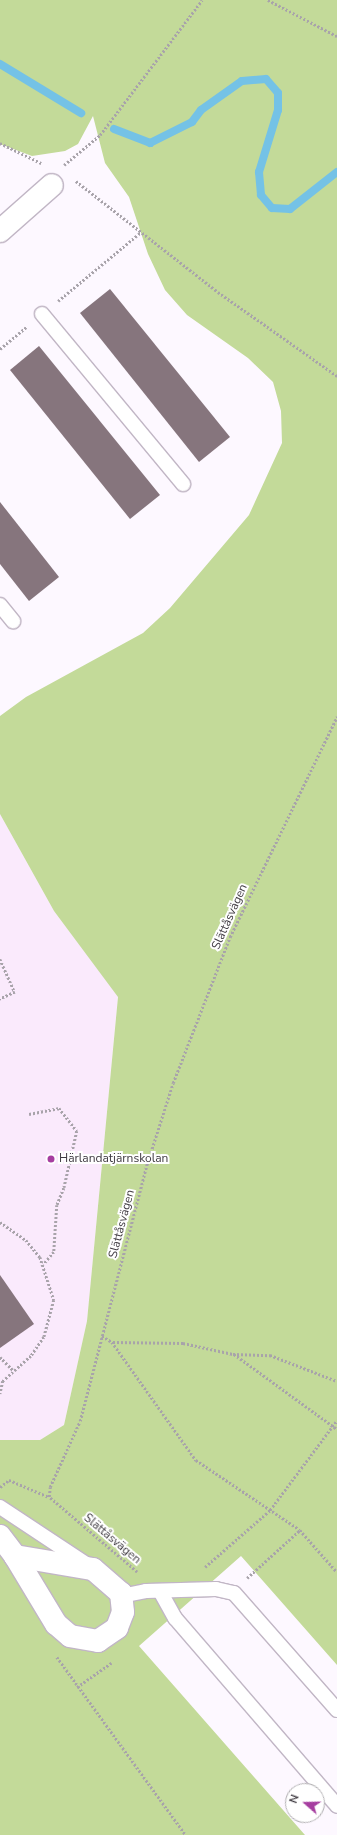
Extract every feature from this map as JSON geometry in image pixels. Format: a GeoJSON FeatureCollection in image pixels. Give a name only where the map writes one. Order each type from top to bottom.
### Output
{"type":"FeatureCollection","features":[{"type":"Feature","properties":{"kind":"street"},"geometry":{"type":"LineString","coordinates":[[0,231],[60,177]]}},
{"type":"Feature","properties":{"kind":"street"},"geometry":{"type":"LineString","coordinates":[[0,1536],[15,1556],[56,1624],[77,1640],[98,1641],[117,1628],[124,1612],[122,1596],[115,1585],[93,1569],[15,1556]]}},
{"type":"Feature","properties":{"kind":"lane"},"geometry":{"type":"LineString","coordinates":[[42,314],[183,484]]}},
{"type":"Feature","properties":{"kind":"lane"},"geometry":{"type":"LineString","coordinates":[[0,605],[13,621]]}},
{"type":"Feature","properties":{"kind":"lane"},"geometry":{"type":"LineString","coordinates":[[0,1507],[93,1569]]}},
{"type":"Feature","properties":{"kind":"lane"},"geometry":{"type":"LineString","coordinates":[[122,1596],[146,1591],[216,1589],[234,1593],[337,1710]]}},
{"type":"Feature","properties":{"kind":"lane"},"geometry":{"type":"LineString","coordinates":[[160,1591],[175,1618],[337,1806]]}},
{"type":"Feature","properties":{"kind":"path"},"geometry":{"type":"LineString","coordinates":[[202,0],[100,134],[60,177],[142,231],[218,292],[337,376]]}},
{"type":"Feature","properties":{"kind":"path"},"geometry":{"type":"LineString","coordinates":[[268,0],[337,36]]}},
{"type":"Feature","properties":{"kind":"path"},"geometry":{"type":"LineString","coordinates":[[0,143],[43,164]]}},
{"type":"Feature","properties":{"kind":"path"},"geometry":{"type":"LineString","coordinates":[[0,349],[142,231]]}},
{"type":"Feature","properties":{"kind":"path","name":"Slättåsvägen"},"geometry":{"type":"LineString","coordinates":[[146,1591],[142,1577],[132,1565],[49,1497],[50,1487],[80,1421],[147,1164],[176,1076],[230,937],[337,716]]}},
{"type":"Feature","properties":{"kind":"path"},"geometry":{"type":"LineString","coordinates":[[0,959],[15,992],[0,999]]}},
{"type":"Feature","properties":{"kind":"path"},"geometry":{"type":"LineString","coordinates":[[29,1114],[59,1108],[77,1130],[64,1188],[57,1205],[54,1252],[44,1264]]}},
{"type":"Feature","properties":{"kind":"path"},"geometry":{"type":"LineString","coordinates":[[0,1222],[26,1240],[44,1264],[54,1300],[50,1324],[31,1356],[3,1381],[0,1394]]}},
{"type":"Feature","properties":{"kind":"path"},"geometry":{"type":"LineString","coordinates":[[102,1336],[112,1342],[196,1460],[300,1530],[337,1572]]}},
{"type":"Feature","properties":{"kind":"path"},"geometry":{"type":"LineString","coordinates":[[112,1342],[183,1343],[233,1354],[270,1355],[337,1381]]}},
{"type":"Feature","properties":{"kind":"path"},"geometry":{"type":"LineString","coordinates":[[233,1354],[337,1429]]}},
{"type":"Feature","properties":{"kind":"path"},"geometry":{"type":"LineString","coordinates":[[0,1357],[14,1371]]}},
{"type":"Feature","properties":{"kind":"path"},"geometry":{"type":"LineString","coordinates":[[201,1568],[213,1562],[270,1510],[330,1424],[337,1420]]}},
{"type":"Feature","properties":{"kind":"path"},"geometry":{"type":"LineString","coordinates":[[0,1487],[9,1480],[49,1497]]}},
{"type":"Feature","properties":{"kind":"path"},"geometry":{"type":"LineString","coordinates":[[234,1593],[300,1530]]}},
{"type":"Feature","properties":{"kind":"path"},"geometry":{"type":"LineString","coordinates":[[55,1654],[77,1687],[186,1835]]}},
{"type":"Feature","properties":{"kind":"path"},"geometry":{"type":"LineString","coordinates":[[77,1687],[114,1662]]}},
{"type":"Feature","properties":{"kind":"shaded area","name":"Härlandatjärnskolan"},"geometry":{"type":"Polygon","coordinates":[[[0,814],[54,911],[118,996],[87,1321],[64,1425],[40,1440],[0,1440],[0,814]]]}},
{"type":"Feature","properties":{"kind":"green space"},"geometry":{"type":"Polygon","coordinates":[[[0,0],[337,0],[337,1665],[241,1556],[139,1646],[285,1812],[285,1823],[294,1823],[305,1835],[0,1835],[0,1440],[40,1440],[64,1425],[87,1321],[118,997],[54,911],[0,814],[0,716],[26,697],[143,633],[170,608],[249,515],[282,443],[281,411],[273,382],[248,358],[187,315],[165,290],[148,254],[129,197],[105,163],[93,116],[78,144],[65,151],[32,156],[0,144],[0,0]]]}},
{"type":"Feature","properties":{"kind":"building"},"geometry":{"type":"Polygon","coordinates":[[[110,289],[230,437],[199,462],[80,313],[110,289]]]}},
{"type":"Feature","properties":{"kind":"building"},"geometry":{"type":"Polygon","coordinates":[[[39,346],[160,495],[130,519],[10,370],[39,346]]]}},
{"type":"Feature","properties":{"kind":"building"},"geometry":{"type":"Polygon","coordinates":[[[0,502],[59,577],[29,601],[0,564],[0,502]]]}},
{"type":"Feature","properties":{"kind":"building"},"geometry":{"type":"Polygon","coordinates":[[[0,1275],[34,1324],[0,1348],[0,1275]]]}},
{"type":"Feature","properties":{"kind":"waterway"},"geometry":{"type":"LineString","coordinates":[[0,64],[81,113]]}},
{"type":"Feature","properties":{"kind":"waterway"},"geometry":{"type":"LineString","coordinates":[[114,129],[150,143],[192,122],[201,110],[242,81],[266,79],[278,93],[278,110],[259,172],[261,195],[272,208],[290,209],[337,172]]}},
{"type":"Feature","properties":{"kind":"place","name":"Härlandatjärnskolan"},"geometry":{"type":"Point","coordinates":[51,1159]}}]}
